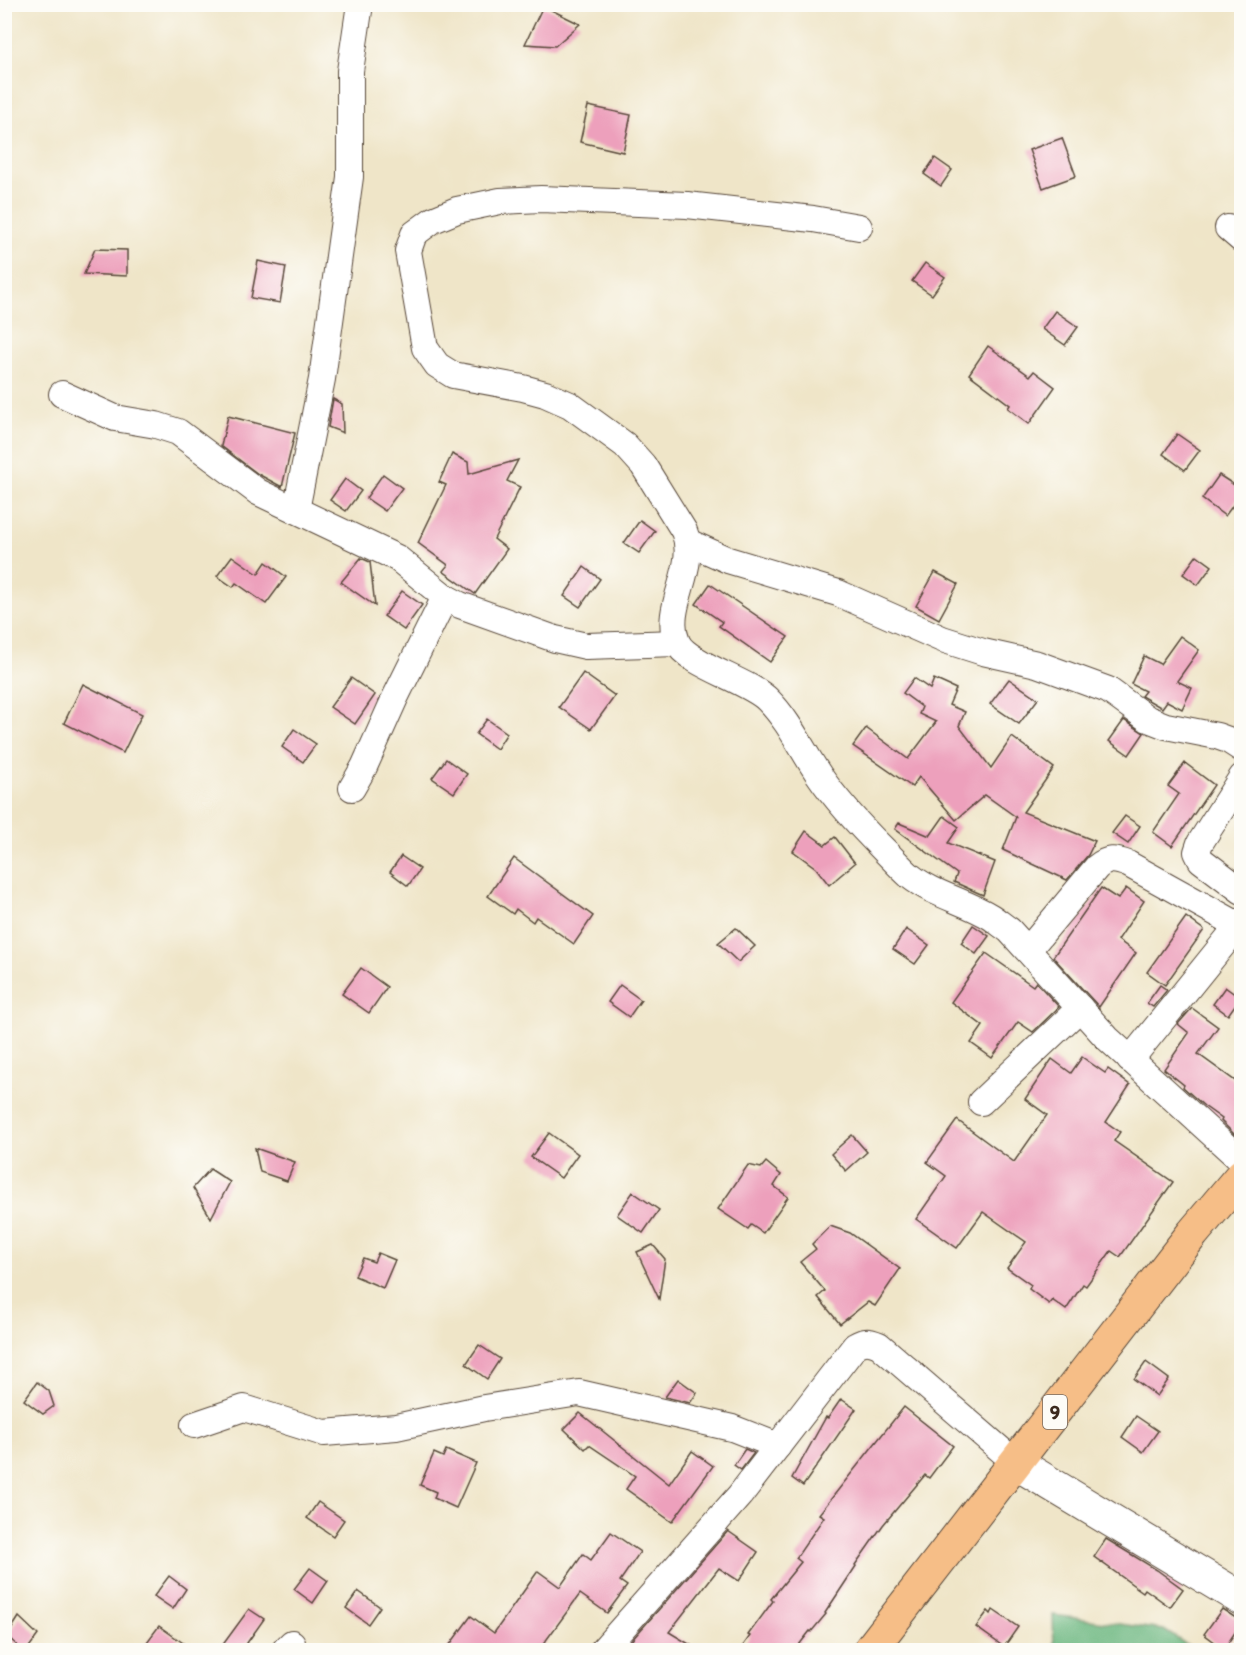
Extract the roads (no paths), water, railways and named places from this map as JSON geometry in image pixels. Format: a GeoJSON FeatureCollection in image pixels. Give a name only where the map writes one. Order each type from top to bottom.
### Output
{"type":"FeatureCollection","features":[{"type":"Feature","properties":{"kind":"highway","name":"9"},"geometry":{"type":"LineString","coordinates":[[870,1650],[1186,1242],[1242,1175]]}},
{"type":"Feature","properties":{"kind":"street"},"geometry":{"type":"LineString","coordinates":[[296,510],[322,379],[350,177],[350,71],[360,4]]}},
{"type":"Feature","properties":{"kind":"street"},"geometry":{"type":"LineString","coordinates":[[859,227],[813,219],[687,205],[541,199],[500,201],[457,210],[433,220],[414,234],[408,251],[425,348],[437,365],[453,375],[545,394],[570,405],[624,445],[643,465],[684,531],[688,542],[689,554],[674,622],[677,643],[689,654],[756,690],[768,699],[820,776],[853,819],[909,875],[924,886],[991,916],[1009,930],[1107,1038],[1242,1161]]}},
{"type":"Feature","properties":{"kind":"street"},"geometry":{"type":"LineString","coordinates":[[62,394],[115,418],[156,425],[178,432],[258,492],[397,558],[446,597],[460,605],[555,639],[586,646],[677,643]]}},
{"type":"Feature","properties":{"kind":"street"},"geometry":{"type":"LineString","coordinates":[[688,542],[728,560],[867,604],[902,623],[942,639],[983,652],[1037,664],[1108,690],[1148,718],[1166,726],[1217,736],[1242,749]]}},
{"type":"Feature","properties":{"kind":"street"},"geometry":{"type":"LineString","coordinates":[[352,788],[446,597]]}},
{"type":"Feature","properties":{"kind":"street"},"geometry":{"type":"LineString","coordinates":[[1242,777],[1200,843],[1197,852],[1201,860],[1242,891]]}},
{"type":"Feature","properties":{"kind":"street"},"geometry":{"type":"LineString","coordinates":[[1028,950],[1104,861],[1112,860],[1128,864],[1240,923],[1130,1060]]}},
{"type":"Feature","properties":{"kind":"street"},"geometry":{"type":"LineString","coordinates":[[981,1102],[1080,1008]]}},
{"type":"Feature","properties":{"kind":"street"},"geometry":{"type":"LineString","coordinates":[[603,1650],[740,1496],[855,1346],[870,1341],[879,1345],[1016,1463],[1242,1599]]}},
{"type":"Feature","properties":{"kind":"street"},"geometry":{"type":"LineString","coordinates":[[194,1425],[244,1408],[324,1432],[396,1427],[484,1408],[579,1393],[732,1428],[778,1446]]}}]}
